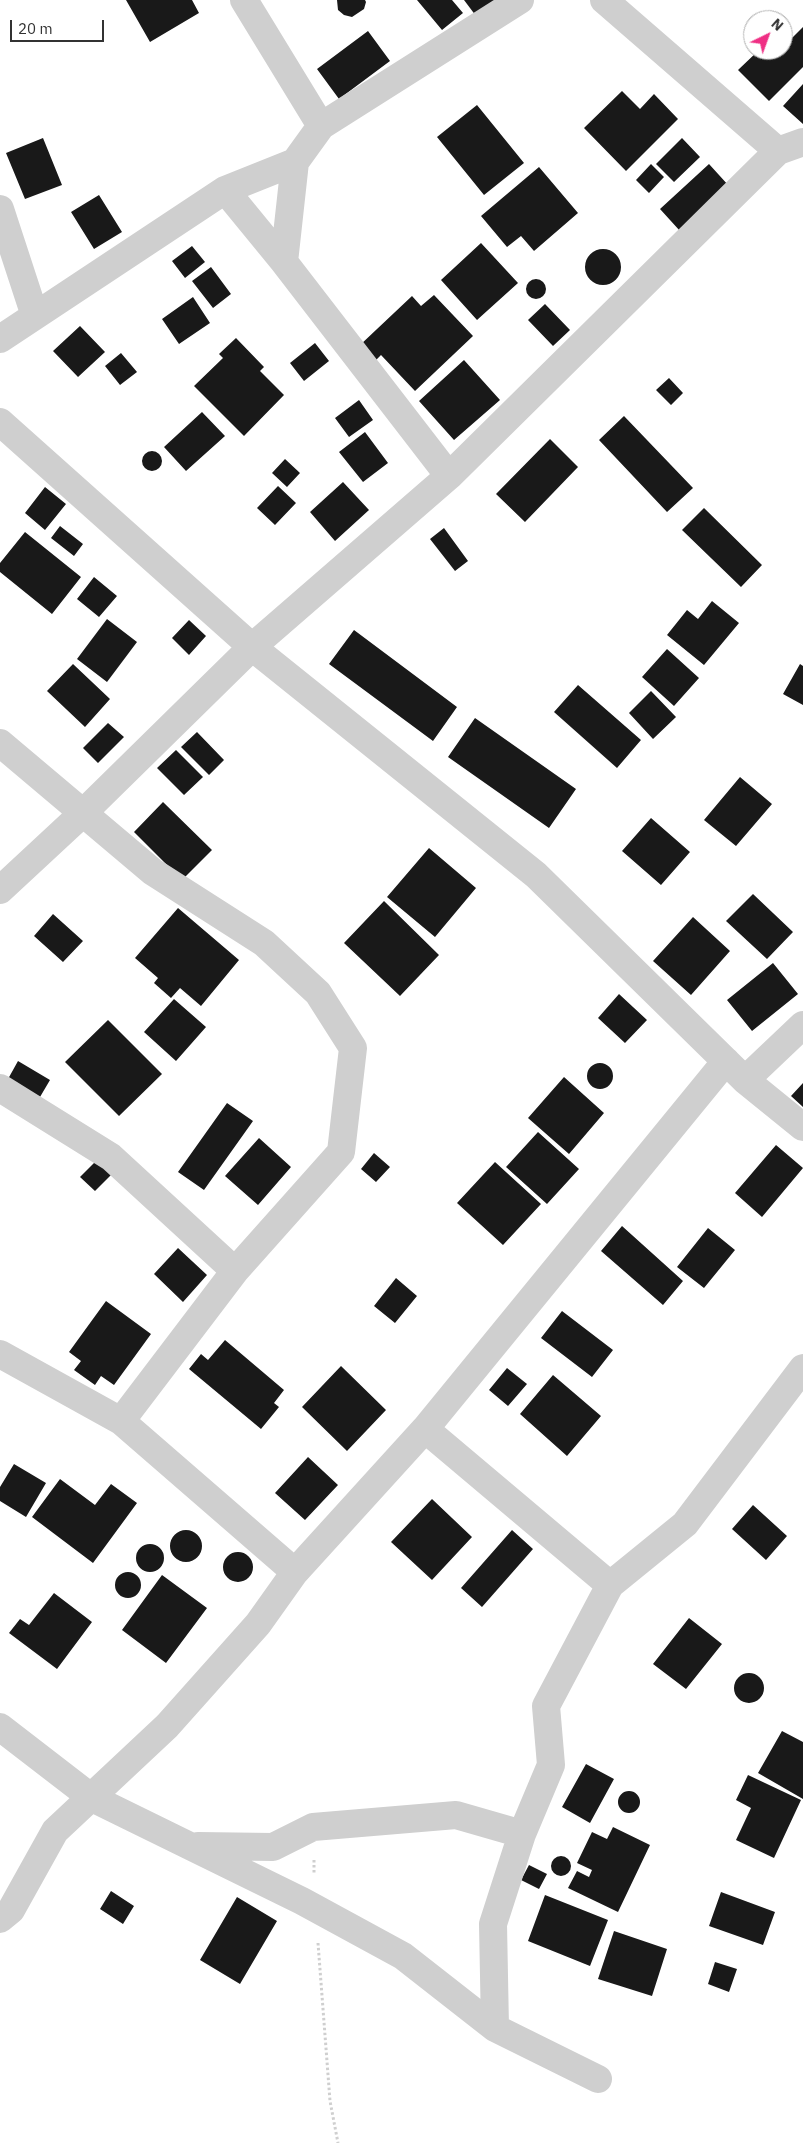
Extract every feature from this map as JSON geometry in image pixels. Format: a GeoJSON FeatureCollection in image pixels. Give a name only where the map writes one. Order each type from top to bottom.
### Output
{"type":"FeatureCollection","features":[{"type":"Feature","properties":{"kind":"street"},"geometry":{"type":"LineString","coordinates":[[244,0],[321,126]]}},
{"type":"Feature","properties":{"kind":"street"},"geometry":{"type":"LineString","coordinates":[[284,262],[296,162],[321,126],[520,0]]}},
{"type":"Feature","properties":{"kind":"street"},"geometry":{"type":"LineString","coordinates":[[0,890],[252,647],[449,476],[791,147],[604,0]]}},
{"type":"Feature","properties":{"kind":"street"},"geometry":{"type":"LineString","coordinates":[[0,339],[225,190],[296,162]]}},
{"type":"Feature","properties":{"kind":"street"},"geometry":{"type":"LineString","coordinates":[[225,190],[284,262],[449,476]]}},
{"type":"Feature","properties":{"kind":"street"},"geometry":{"type":"LineString","coordinates":[[0,209],[35,316]]}},
{"type":"Feature","properties":{"kind":"street"},"geometry":{"type":"LineString","coordinates":[[0,422],[252,647],[536,876],[735,1071],[803,1127]]}},
{"type":"Feature","properties":{"kind":"street"},"geometry":{"type":"LineString","coordinates":[[0,743],[153,872],[264,943],[318,993],[353,1048],[341,1152],[235,1271],[122,1421]]}},
{"type":"Feature","properties":{"kind":"street"},"geometry":{"type":"LineString","coordinates":[[0,1918],[11,1910],[55,1831],[167,1726],[258,1624],[295,1572],[425,1429],[735,1071],[803,1025]]}},
{"type":"Feature","properties":{"kind":"street"},"geometry":{"type":"LineString","coordinates":[[0,1088],[111,1157],[235,1271]]}},
{"type":"Feature","properties":{"kind":"street"},"geometry":{"type":"LineString","coordinates":[[0,1354],[122,1421],[295,1572]]}},
{"type":"Feature","properties":{"kind":"street"},"geometry":{"type":"LineString","coordinates":[[495,2028],[493,1924],[522,1834],[551,1765],[546,1706],[610,1585],[686,1524],[803,1368]]}},
{"type":"Feature","properties":{"kind":"street"},"geometry":{"type":"LineString","coordinates":[[425,1429],[610,1585]]}},
{"type":"Feature","properties":{"kind":"street"},"geometry":{"type":"LineString","coordinates":[[0,1727],[92,1798],[315,1908],[403,1956],[495,2028],[598,2079]]}},
{"type":"Feature","properties":{"kind":"street"},"geometry":{"type":"LineString","coordinates":[[191,1846],[273,1847],[313,1827],[456,1815],[522,1834]]}},
{"type":"Feature","properties":{"kind":"path"},"geometry":{"type":"LineString","coordinates":[[313,1827],[315,1908],[330,2101],[338,2143]]}},
{"type":"Feature","properties":{"kind":"building"},"geometry":{"type":"Polygon","coordinates":[[[126,0],[192,0],[199,13],[150,42],[126,0]]]}},
{"type":"Feature","properties":{"kind":"building"},"geometry":{"type":"Polygon","coordinates":[[[337,0],[365,0],[366,2],[364,9],[352,17],[344,15],[338,10],[337,0]]]}},
{"type":"Feature","properties":{"kind":"building"},"geometry":{"type":"Polygon","coordinates":[[[417,0],[452,0],[463,13],[442,30],[417,0]]]}},
{"type":"Feature","properties":{"kind":"building"},"geometry":{"type":"Polygon","coordinates":[[[464,0],[496,0],[476,16],[464,0]]]}},
{"type":"Feature","properties":{"kind":"building"},"geometry":{"type":"Polygon","coordinates":[[[803,27],[803,67],[769,101],[738,70],[748,60],[793,60],[793,37],[803,27]]]}},
{"type":"Feature","properties":{"kind":"building"},"geometry":{"type":"Polygon","coordinates":[[[368,31],[390,61],[339,99],[317,69],[368,31]]]}},
{"type":"Feature","properties":{"kind":"building"},"geometry":{"type":"Polygon","coordinates":[[[803,84],[803,124],[783,106],[803,84]]]}},
{"type":"Feature","properties":{"kind":"building"},"geometry":{"type":"Polygon","coordinates":[[[622,91],[640,109],[654,94],[678,119],[626,171],[584,128],[622,91]]]}},
{"type":"Feature","properties":{"kind":"building"},"geometry":{"type":"Polygon","coordinates":[[[477,105],[524,163],[484,195],[437,137],[477,105]]]}},
{"type":"Feature","properties":{"kind":"building"},"geometry":{"type":"Polygon","coordinates":[[[43,138],[62,185],[25,199],[6,153],[43,138]]]}},
{"type":"Feature","properties":{"kind":"building"},"geometry":{"type":"Polygon","coordinates":[[[682,138],[700,157],[674,182],[656,164],[682,138]]]}},
{"type":"Feature","properties":{"kind":"building"},"geometry":{"type":"Polygon","coordinates":[[[651,164],[664,177],[649,193],[636,180],[651,164]]]}},
{"type":"Feature","properties":{"kind":"building"},"geometry":{"type":"Polygon","coordinates":[[[709,164],[729,186],[680,231],[660,209],[709,164]]]}},
{"type":"Feature","properties":{"kind":"building"},"geometry":{"type":"Polygon","coordinates":[[[539,167],[578,213],[534,251],[521,236],[507,247],[481,216],[539,167]]]}},
{"type":"Feature","properties":{"kind":"building"},"geometry":{"type":"Polygon","coordinates":[[[99,195],[122,232],[94,249],[71,212],[99,195]]]}},
{"type":"Feature","properties":{"kind":"building"},"geometry":{"type":"Polygon","coordinates":[[[481,243],[518,283],[477,320],[441,280],[481,243]]]}},
{"type":"Feature","properties":{"kind":"building"},"geometry":{"type":"Polygon","coordinates":[[[192,246],[205,262],[185,278],[172,261],[192,246]]]}},
{"type":"Feature","properties":{"kind":"building"},"geometry":{"type":"Polygon","coordinates":[[[603,249],[610,250],[616,254],[620,260],[620,274],[616,280],[610,284],[603,285],[596,284],[590,280],[586,274],[585,267],[586,260],[590,254],[596,250],[603,249]]]}},
{"type":"Feature","properties":{"kind":"building"},"geometry":{"type":"Polygon","coordinates":[[[211,267],[231,294],[213,308],[192,281],[211,267]]]}},
{"type":"Feature","properties":{"kind":"building"},"geometry":{"type":"Polygon","coordinates":[[[532,279],[540,279],[546,285],[546,293],[540,299],[532,299],[526,293],[526,285],[532,279]]]}},
{"type":"Feature","properties":{"kind":"building"},"geometry":{"type":"Polygon","coordinates":[[[434,295],[473,336],[415,391],[381,355],[374,362],[359,346],[412,296],[421,306],[434,295]]]}},
{"type":"Feature","properties":{"kind":"building"},"geometry":{"type":"Polygon","coordinates":[[[193,297],[210,323],[179,344],[162,319],[193,297]]]}},
{"type":"Feature","properties":{"kind":"building"},"geometry":{"type":"Polygon","coordinates":[[[545,304],[570,330],[553,346],[528,320],[545,304]]]}},
{"type":"Feature","properties":{"kind":"building"},"geometry":{"type":"Polygon","coordinates":[[[80,326],[105,352],[78,377],[53,351],[80,326]]]}},
{"type":"Feature","properties":{"kind":"building"},"geometry":{"type":"Polygon","coordinates":[[[236,338],[264,367],[260,371],[284,395],[244,436],[194,386],[223,358],[219,354],[236,338]]]}},
{"type":"Feature","properties":{"kind":"building"},"geometry":{"type":"Polygon","coordinates":[[[315,343],[329,361],[304,381],[290,363],[315,343]]]}},
{"type":"Feature","properties":{"kind":"building"},"geometry":{"type":"Polygon","coordinates":[[[121,353],[137,372],[120,385],[105,366],[121,353]]]}},
{"type":"Feature","properties":{"kind":"building"},"geometry":{"type":"Polygon","coordinates":[[[464,360],[500,400],[454,440],[419,401],[464,360]]]}},
{"type":"Feature","properties":{"kind":"building"},"geometry":{"type":"Polygon","coordinates":[[[669,378],[683,393],[671,405],[656,390],[669,378]]]}},
{"type":"Feature","properties":{"kind":"building"},"geometry":{"type":"Polygon","coordinates":[[[359,400],[373,420],[349,437],[335,418],[359,400]]]}},
{"type":"Feature","properties":{"kind":"building"},"geometry":{"type":"Polygon","coordinates":[[[202,412],[225,436],[186,471],[164,447],[202,412]]]}},
{"type":"Feature","properties":{"kind":"building"},"geometry":{"type":"Polygon","coordinates":[[[624,416],[693,488],[667,512],[599,440],[624,416]]]}},
{"type":"Feature","properties":{"kind":"building"},"geometry":{"type":"Polygon","coordinates":[[[365,432],[388,463],[363,482],[339,452],[365,432]]]}},
{"type":"Feature","properties":{"kind":"building"},"geometry":{"type":"Polygon","coordinates":[[[550,439],[578,467],[525,522],[496,494],[550,439]]]}},
{"type":"Feature","properties":{"kind":"building"},"geometry":{"type":"Polygon","coordinates":[[[152,451],[159,454],[162,461],[159,468],[152,471],[145,468],[142,461],[145,454],[152,451]]]}},
{"type":"Feature","properties":{"kind":"building"},"geometry":{"type":"Polygon","coordinates":[[[285,459],[300,473],[287,487],[272,473],[285,459]]]}},
{"type":"Feature","properties":{"kind":"building"},"geometry":{"type":"Polygon","coordinates":[[[343,482],[369,510],[335,541],[310,512],[343,482]]]}},
{"type":"Feature","properties":{"kind":"building"},"geometry":{"type":"Polygon","coordinates":[[[278,486],[296,503],[275,525],[257,508],[278,486]]]}},
{"type":"Feature","properties":{"kind":"building"},"geometry":{"type":"Polygon","coordinates":[[[45,487],[66,504],[45,530],[25,513],[45,487]]]}},
{"type":"Feature","properties":{"kind":"building"},"geometry":{"type":"Polygon","coordinates":[[[704,508],[762,565],[741,587],[682,530],[704,508]]]}},
{"type":"Feature","properties":{"kind":"building"},"geometry":{"type":"Polygon","coordinates":[[[60,526],[83,544],[74,556],[51,538],[60,526]]]}},
{"type":"Feature","properties":{"kind":"building"},"geometry":{"type":"Polygon","coordinates":[[[444,528],[468,561],[455,571],[430,539],[444,528]]]}},
{"type":"Feature","properties":{"kind":"building"},"geometry":{"type":"Polygon","coordinates":[[[25,532],[81,577],[52,614],[0,572],[0,563],[25,532]]]}},
{"type":"Feature","properties":{"kind":"building"},"geometry":{"type":"Polygon","coordinates":[[[94,577],[117,596],[99,617],[77,599],[94,577]]]}},
{"type":"Feature","properties":{"kind":"building"},"geometry":{"type":"Polygon","coordinates":[[[712,601],[739,623],[704,665],[667,635],[687,610],[698,619],[712,601]]]}},
{"type":"Feature","properties":{"kind":"building"},"geometry":{"type":"Polygon","coordinates":[[[107,619],[137,642],[107,682],[77,659],[107,619]]]}},
{"type":"Feature","properties":{"kind":"building"},"geometry":{"type":"Polygon","coordinates":[[[189,620],[206,636],[189,655],[172,638],[189,620]]]}},
{"type":"Feature","properties":{"kind":"building"},"geometry":{"type":"Polygon","coordinates":[[[354,630],[457,707],[433,741],[329,664],[354,630]]]}},
{"type":"Feature","properties":{"kind":"building"},"geometry":{"type":"Polygon","coordinates":[[[667,649],[699,678],[674,706],[642,677],[667,649]]]}},
{"type":"Feature","properties":{"kind":"building"},"geometry":{"type":"Polygon","coordinates":[[[73,664],[110,699],[85,727],[47,691],[73,664]]]}},
{"type":"Feature","properties":{"kind":"building"},"geometry":{"type":"Polygon","coordinates":[[[800,664],[803,666],[803,705],[783,694],[800,664]]]}},
{"type":"Feature","properties":{"kind":"building"},"geometry":{"type":"Polygon","coordinates":[[[578,685],[641,740],[617,768],[554,712],[578,685]]]}},
{"type":"Feature","properties":{"kind":"building"},"geometry":{"type":"Polygon","coordinates":[[[651,691],[676,717],[653,739],[629,713],[651,691]]]}},
{"type":"Feature","properties":{"kind":"building"},"geometry":{"type":"Polygon","coordinates":[[[475,718],[576,789],[549,828],[448,757],[475,718]]]}},
{"type":"Feature","properties":{"kind":"building"},"geometry":{"type":"Polygon","coordinates":[[[108,723],[124,737],[98,763],[83,748],[108,723]]]}},
{"type":"Feature","properties":{"kind":"building"},"geometry":{"type":"Polygon","coordinates":[[[197,732],[224,760],[209,775],[181,747],[197,732]]]}},
{"type":"Feature","properties":{"kind":"building"},"geometry":{"type":"Polygon","coordinates":[[[176,750],[203,777],[184,795],[157,768],[176,750]]]}},
{"type":"Feature","properties":{"kind":"building"},"geometry":{"type":"Polygon","coordinates":[[[740,777],[772,804],[736,846],[704,820],[740,777]]]}},
{"type":"Feature","properties":{"kind":"building"},"geometry":{"type":"Polygon","coordinates":[[[163,802],[212,850],[182,880],[134,832],[163,802]]]}},
{"type":"Feature","properties":{"kind":"building"},"geometry":{"type":"Polygon","coordinates":[[[651,818],[690,852],[661,885],[622,851],[651,818]]]}},
{"type":"Feature","properties":{"kind":"building"},"geometry":{"type":"Polygon","coordinates":[[[429,848],[476,888],[435,937],[387,897],[429,848]]]}},
{"type":"Feature","properties":{"kind":"building"},"geometry":{"type":"Polygon","coordinates":[[[753,894],[793,932],[767,959],[726,921],[753,894]]]}},
{"type":"Feature","properties":{"kind":"building"},"geometry":{"type":"Polygon","coordinates":[[[384,901],[439,955],[400,996],[344,943],[384,901]]]}},
{"type":"Feature","properties":{"kind":"building"},"geometry":{"type":"Polygon","coordinates":[[[178,908],[239,960],[201,1006],[180,988],[171,998],[154,983],[158,978],[135,958],[178,908]]]}},
{"type":"Feature","properties":{"kind":"building"},"geometry":{"type":"Polygon","coordinates":[[[53,914],[83,941],[63,962],[34,936],[53,914]]]}},
{"type":"Feature","properties":{"kind":"building"},"geometry":{"type":"Polygon","coordinates":[[[693,917],[730,951],[691,995],[653,961],[693,917]]]}},
{"type":"Feature","properties":{"kind":"building"},"geometry":{"type":"Polygon","coordinates":[[[773,963],[798,994],[752,1031],[727,1000],[773,963]]]}},
{"type":"Feature","properties":{"kind":"building"},"geometry":{"type":"Polygon","coordinates":[[[619,994],[647,1020],[625,1043],[598,1018],[619,994]]]}},
{"type":"Feature","properties":{"kind":"building"},"geometry":{"type":"Polygon","coordinates":[[[174,999],[206,1027],[176,1061],[144,1032],[174,999]]]}},
{"type":"Feature","properties":{"kind":"building"},"geometry":{"type":"Polygon","coordinates":[[[108,1020],[162,1074],[119,1116],[65,1062],[108,1020]]]}},
{"type":"Feature","properties":{"kind":"building"},"geometry":{"type":"Polygon","coordinates":[[[18,1061],[50,1080],[40,1097],[8,1079],[18,1061]]]}},
{"type":"Feature","properties":{"kind":"building"},"geometry":{"type":"Polygon","coordinates":[[[600,1063],[609,1067],[613,1076],[609,1085],[600,1089],[591,1085],[587,1076],[591,1067],[600,1063]]]}},
{"type":"Feature","properties":{"kind":"building"},"geometry":{"type":"Polygon","coordinates":[[[564,1077],[604,1113],[569,1154],[528,1118],[564,1077]]]}},
{"type":"Feature","properties":{"kind":"building"},"geometry":{"type":"Polygon","coordinates":[[[803,1083],[803,1107],[791,1096],[803,1083]]]}},
{"type":"Feature","properties":{"kind":"building"},"geometry":{"type":"Polygon","coordinates":[[[227,1103],[253,1121],[204,1190],[178,1172],[227,1103]]]}},
{"type":"Feature","properties":{"kind":"building"},"geometry":{"type":"Polygon","coordinates":[[[538,1132],[579,1169],[547,1204],[506,1167],[538,1132]]]}},
{"type":"Feature","properties":{"kind":"building"},"geometry":{"type":"Polygon","coordinates":[[[259,1138],[291,1167],[258,1205],[225,1176],[259,1138]]]}},
{"type":"Feature","properties":{"kind":"building"},"geometry":{"type":"Polygon","coordinates":[[[776,1145],[803,1168],[762,1217],[735,1193],[776,1145]]]}},
{"type":"Feature","properties":{"kind":"building"},"geometry":{"type":"Polygon","coordinates":[[[374,1153],[390,1167],[376,1182],[361,1169],[374,1153]]]}},
{"type":"Feature","properties":{"kind":"building"},"geometry":{"type":"Polygon","coordinates":[[[98,1159],[113,1173],[95,1191],[80,1177],[98,1159]]]}},
{"type":"Feature","properties":{"kind":"building"},"geometry":{"type":"Polygon","coordinates":[[[495,1162],[541,1204],[503,1245],[457,1203],[495,1162]]]}},
{"type":"Feature","properties":{"kind":"building"},"geometry":{"type":"Polygon","coordinates":[[[622,1226],[683,1281],[663,1305],[601,1251],[622,1226]]]}},
{"type":"Feature","properties":{"kind":"building"},"geometry":{"type":"Polygon","coordinates":[[[708,1228],[735,1250],[704,1288],[677,1267],[708,1228]]]}},
{"type":"Feature","properties":{"kind":"building"},"geometry":{"type":"Polygon","coordinates":[[[178,1248],[207,1275],[183,1302],[154,1274],[178,1248]]]}},
{"type":"Feature","properties":{"kind":"building"},"geometry":{"type":"Polygon","coordinates":[[[396,1278],[417,1296],[395,1323],[374,1306],[396,1278]]]}},
{"type":"Feature","properties":{"kind":"building"},"geometry":{"type":"Polygon","coordinates":[[[106,1301],[151,1334],[114,1385],[101,1376],[95,1385],[74,1370],[81,1361],[69,1352],[106,1301]]]}},
{"type":"Feature","properties":{"kind":"building"},"geometry":{"type":"Polygon","coordinates":[[[562,1311],[613,1350],[592,1377],[541,1338],[562,1311]]]}},
{"type":"Feature","properties":{"kind":"building"},"geometry":{"type":"Polygon","coordinates":[[[225,1340],[284,1390],[274,1403],[279,1407],[261,1429],[189,1369],[201,1354],[208,1360],[225,1340]]]}},
{"type":"Feature","properties":{"kind":"building"},"geometry":{"type":"Polygon","coordinates":[[[341,1366],[386,1410],[347,1451],[302,1407],[341,1366]]]}},
{"type":"Feature","properties":{"kind":"building"},"geometry":{"type":"Polygon","coordinates":[[[507,1368],[527,1384],[508,1406],[489,1390],[507,1368]]]}},
{"type":"Feature","properties":{"kind":"building"},"geometry":{"type":"Polygon","coordinates":[[[553,1375],[601,1416],[567,1456],[520,1414],[553,1375]]]}},
{"type":"Feature","properties":{"kind":"building"},"geometry":{"type":"Polygon","coordinates":[[[308,1457],[338,1485],[305,1520],[275,1493],[308,1457]]]}},
{"type":"Feature","properties":{"kind":"building"},"geometry":{"type":"Polygon","coordinates":[[[14,1464],[46,1483],[26,1517],[0,1501],[0,1487],[14,1464]]]}},
{"type":"Feature","properties":{"kind":"building"},"geometry":{"type":"Polygon","coordinates":[[[60,1479],[95,1505],[111,1484],[137,1503],[93,1563],[32,1517],[60,1479]]]}},
{"type":"Feature","properties":{"kind":"building"},"geometry":{"type":"Polygon","coordinates":[[[432,1499],[472,1537],[432,1580],[391,1542],[432,1499]]]}},
{"type":"Feature","properties":{"kind":"building"},"geometry":{"type":"Polygon","coordinates":[[[753,1505],[787,1536],[766,1560],[732,1529],[753,1505]]]}},
{"type":"Feature","properties":{"kind":"building"},"geometry":{"type":"Polygon","coordinates":[[[186,1530],[192,1531],[197,1535],[201,1540],[201,1552],[197,1557],[192,1561],[186,1562],[180,1561],[175,1557],[171,1552],[170,1546],[171,1540],[175,1535],[180,1531],[186,1530]]]}},
{"type":"Feature","properties":{"kind":"building"},"geometry":{"type":"Polygon","coordinates":[[[512,1530],[533,1549],[482,1607],[461,1588],[512,1530]]]}},
{"type":"Feature","properties":{"kind":"building"},"geometry":{"type":"Polygon","coordinates":[[[150,1544],[160,1548],[164,1558],[160,1568],[150,1572],[140,1568],[136,1558],[140,1548],[150,1544]]]}},
{"type":"Feature","properties":{"kind":"building"},"geometry":{"type":"Polygon","coordinates":[[[238,1552],[244,1553],[252,1561],[252,1573],[244,1581],[238,1582],[232,1581],[224,1573],[223,1567],[224,1561],[232,1553],[238,1552]]]}},
{"type":"Feature","properties":{"kind":"building"},"geometry":{"type":"Polygon","coordinates":[[[128,1572],[137,1576],[141,1585],[137,1594],[128,1598],[119,1594],[115,1585],[119,1576],[128,1572]]]}},
{"type":"Feature","properties":{"kind":"building"},"geometry":{"type":"Polygon","coordinates":[[[162,1575],[207,1608],[166,1663],[122,1630],[162,1575]]]}},
{"type":"Feature","properties":{"kind":"building"},"geometry":{"type":"Polygon","coordinates":[[[54,1593],[92,1622],[57,1669],[9,1633],[20,1619],[29,1625],[54,1593]]]}},
{"type":"Feature","properties":{"kind":"building"},"geometry":{"type":"Polygon","coordinates":[[[689,1618],[722,1644],[686,1689],[653,1664],[689,1618]]]}},
{"type":"Feature","properties":{"kind":"building"},"geometry":{"type":"Polygon","coordinates":[[[749,1673],[760,1677],[764,1688],[760,1699],[749,1703],[738,1699],[734,1688],[738,1677],[749,1673]]]}},
{"type":"Feature","properties":{"kind":"building"},"geometry":{"type":"Polygon","coordinates":[[[782,1731],[803,1742],[803,1799],[758,1773],[782,1731]]]}},
{"type":"Feature","properties":{"kind":"building"},"geometry":{"type":"Polygon","coordinates":[[[586,1764],[614,1779],[590,1823],[562,1807],[586,1764]]]}},
{"type":"Feature","properties":{"kind":"building"},"geometry":{"type":"Polygon","coordinates":[[[748,1775],[801,1800],[774,1858],[736,1840],[751,1808],[736,1800],[748,1775]]]}},
{"type":"Feature","properties":{"kind":"building"},"geometry":{"type":"Polygon","coordinates":[[[629,1791],[637,1794],[640,1802],[637,1810],[629,1813],[621,1810],[618,1802],[621,1794],[629,1791]]]}},
{"type":"Feature","properties":{"kind":"building"},"geometry":{"type":"Polygon","coordinates":[[[613,1827],[650,1845],[618,1912],[568,1888],[577,1871],[589,1877],[592,1870],[577,1863],[592,1832],[607,1839],[613,1827]]]}},
{"type":"Feature","properties":{"kind":"building"},"geometry":{"type":"Polygon","coordinates":[[[557,1856],[565,1856],[571,1862],[571,1870],[565,1876],[557,1876],[551,1870],[551,1862],[557,1856]]]}},
{"type":"Feature","properties":{"kind":"building"},"geometry":{"type":"Polygon","coordinates":[[[529,1865],[547,1874],[539,1889],[521,1880],[529,1865]]]}},
{"type":"Feature","properties":{"kind":"building"},"geometry":{"type":"Polygon","coordinates":[[[111,1891],[134,1906],[123,1924],[100,1909],[111,1891]]]}},
{"type":"Feature","properties":{"kind":"building"},"geometry":{"type":"Polygon","coordinates":[[[721,1892],[775,1912],[763,1945],[709,1926],[721,1892]]]}},
{"type":"Feature","properties":{"kind":"building"},"geometry":{"type":"Polygon","coordinates":[[[545,1895],[608,1920],[590,1966],[528,1941],[545,1895]]]}},
{"type":"Feature","properties":{"kind":"building"},"geometry":{"type":"Polygon","coordinates":[[[237,1897],[277,1921],[240,1984],[200,1960],[237,1897]]]}},
{"type":"Feature","properties":{"kind":"building"},"geometry":{"type":"Polygon","coordinates":[[[614,1931],[667,1949],[652,1996],[598,1979],[614,1931]]]}},
{"type":"Feature","properties":{"kind":"building"},"geometry":{"type":"Polygon","coordinates":[[[715,1962],[737,1969],[729,1992],[708,1984],[715,1962]]]}}]}
